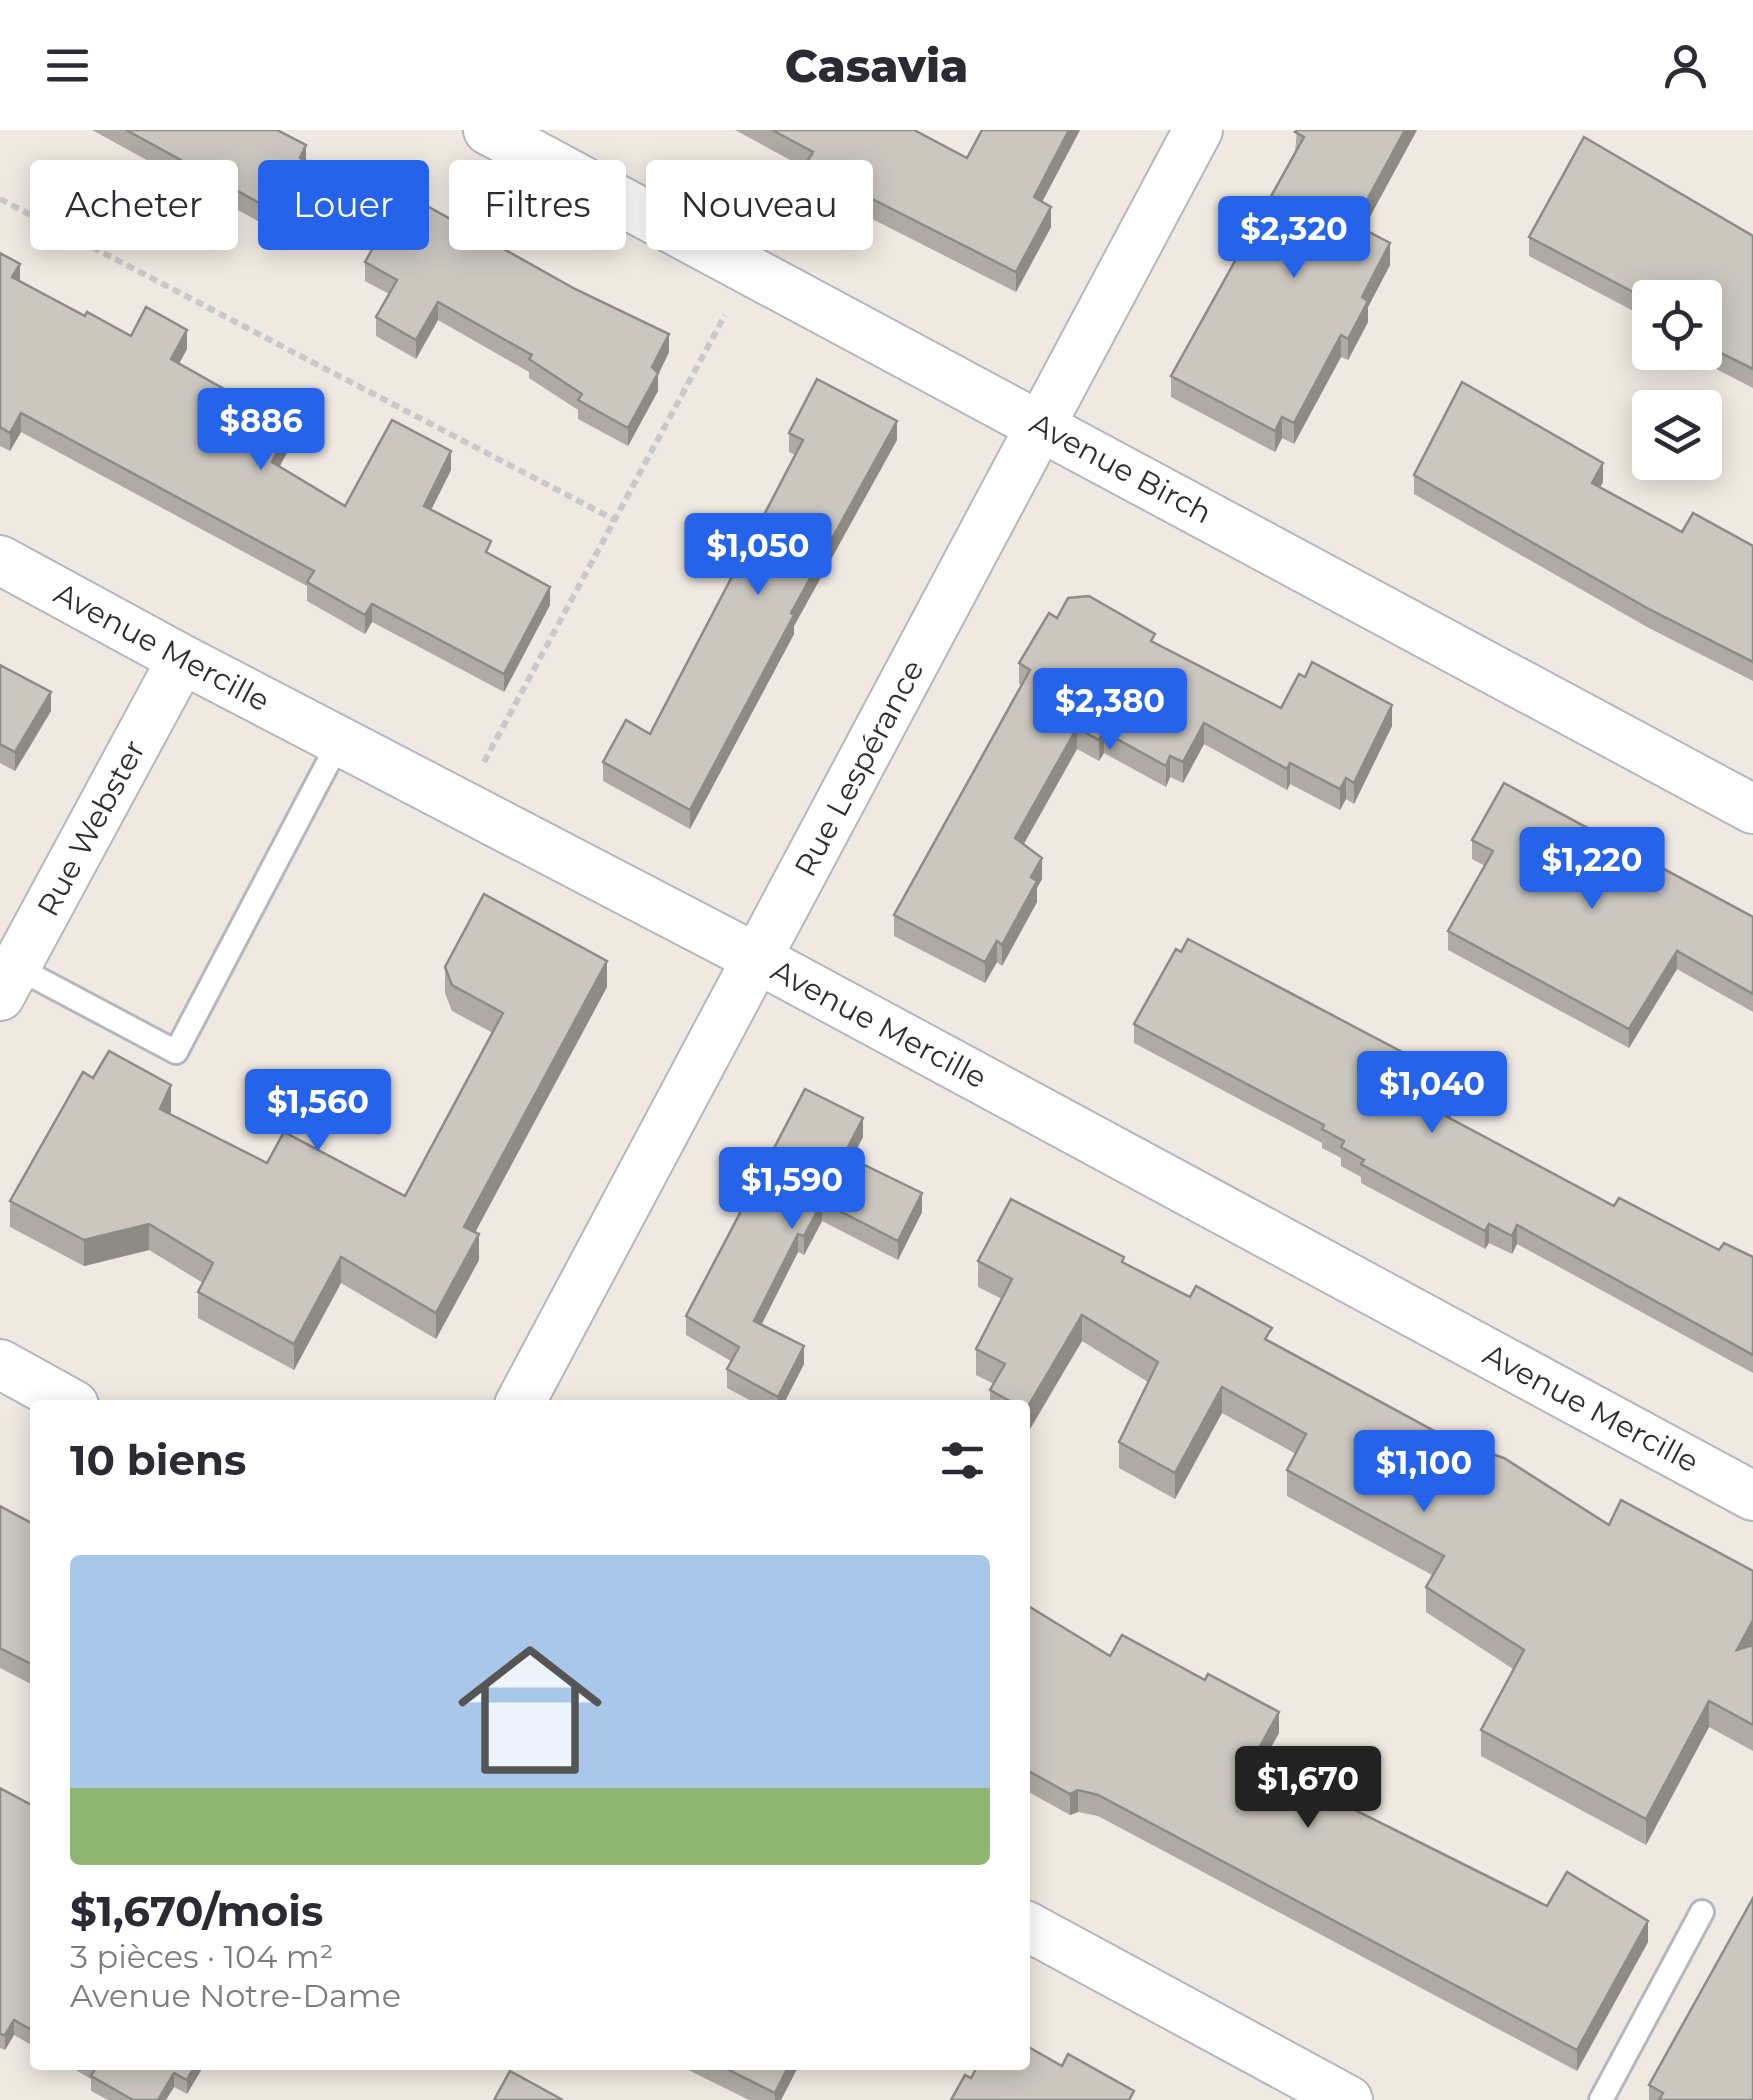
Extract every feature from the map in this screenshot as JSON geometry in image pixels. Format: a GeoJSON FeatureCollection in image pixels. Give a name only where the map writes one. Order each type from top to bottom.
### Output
{"type":"FeatureCollection","features":[{"type":"Feature","properties":{"kind":"street","name":"Avenue Birch"},"geometry":{"type":"LineString","coordinates":[[488,130],[1753,809]]}},
{"type":"Feature","properties":{"kind":"street","name":"Rue Lespérance"},"geometry":{"type":"LineString","coordinates":[[522,1400],[1198,130]]}},
{"type":"Feature","properties":{"kind":"street","name":"Avenue Mercille"},"geometry":{"type":"LineString","coordinates":[[0,560],[182,660],[758,958],[1753,1496]]}},
{"type":"Feature","properties":{"kind":"street","name":"Rue Webster"},"geometry":{"type":"LineString","coordinates":[[8,982],[182,660]]}},
{"type":"Feature","properties":{"kind":"street"},"geometry":{"type":"LineString","coordinates":[[0,1364],[65,1400]]}},
{"type":"Feature","properties":{"kind":"street"},"geometry":{"type":"LineString","coordinates":[[1030,1928],[1292,2087],[1348,2100]]}},
{"type":"Feature","properties":{"kind":"lane"},"geometry":{"type":"LineString","coordinates":[[8,982],[176,1052],[339,742]]}},
{"type":"Feature","properties":{"kind":"lane"},"geometry":{"type":"LineString","coordinates":[[1601,2100],[1702,1912]]}},
{"type":"Feature","properties":{"kind":"path"},"geometry":{"type":"LineString","coordinates":[[0,199],[615,520]]}},
{"type":"Feature","properties":{"kind":"path"},"geometry":{"type":"LineString","coordinates":[[479,772],[730,306]]}},
{"type":"Feature","properties":{"kind":"building"},"geometry":{"type":"Polygon","coordinates":[[[126,130],[277,130],[306,145],[300,158],[304,160],[258,160],[258,202],[238,191],[238,160],[181,160],[126,130]]]}},
{"type":"Feature","properties":{"kind":"building"},"geometry":{"type":"Polygon","coordinates":[[[772,130],[914,130],[967,158],[982,130],[1069,130],[1034,197],[1051,207],[1016,272],[873,199],[873,160],[808,160],[813,152],[772,130]]]}},
{"type":"Feature","properties":{"kind":"building"},"geometry":{"type":"Polygon","coordinates":[[[1297,130],[1405,130],[1354,224],[1390,243],[1362,297],[1368,301],[1348,339],[1341,335],[1294,423],[1282,417],[1275,431],[1171,376],[1304,137],[1297,130]]]}},
{"type":"Feature","properties":{"kind":"building"},"geometry":{"type":"Polygon","coordinates":[[[1584,137],[1753,236],[1753,369],[1722,354],[1722,280],[1632,280],[1632,292],[1529,237],[1584,137]]]}},
{"type":"Feature","properties":{"kind":"building"},"geometry":{"type":"Polygon","coordinates":[[[429,207],[449,218],[449,250],[506,250],[669,334],[652,367],[658,373],[628,428],[578,400],[582,394],[529,359],[532,355],[438,302],[416,340],[376,317],[397,280],[365,262],[372,250],[429,250],[429,207]]]}},
{"type":"Feature","properties":{"kind":"building"},"geometry":{"type":"Polygon","coordinates":[[[0,253],[20,264],[12,277],[131,336],[146,307],[187,330],[171,359],[272,416],[269,421],[288,432],[272,462],[345,506],[392,420],[451,451],[424,506],[491,541],[486,552],[550,587],[504,674],[372,604],[365,615],[307,582],[314,571],[21,413],[10,433],[0,427],[0,253]]]}},
{"type":"Feature","properties":{"kind":"building"},"geometry":{"type":"Polygon","coordinates":[[[817,379],[897,421],[791,613],[794,615],[690,810],[603,762],[626,720],[650,734],[803,440],[789,433],[817,379]]]}},
{"type":"Feature","properties":{"kind":"building"},"geometry":{"type":"Polygon","coordinates":[[[1462,382],[1603,463],[1592,483],[1682,532],[1693,513],[1753,546],[1753,662],[1647,608],[1414,475],[1462,382]]]}},
{"type":"Feature","properties":{"kind":"building"},"geometry":{"type":"Polygon","coordinates":[[[1089,596],[1155,634],[1151,641],[1281,708],[1299,674],[1305,677],[1312,662],[1392,705],[1354,783],[1346,778],[1340,789],[1290,763],[1287,769],[1204,723],[1183,762],[1170,756],[1166,766],[1104,732],[1099,740],[1077,728],[1015,838],[1042,858],[1031,877],[1037,881],[1002,945],[997,941],[985,962],[894,915],[1030,670],[1019,663],[1049,613],[1057,618],[1068,598],[1089,596]]]}},
{"type":"Feature","properties":{"kind":"building"},"geometry":{"type":"Polygon","coordinates":[[[0,665],[51,692],[15,752],[0,744],[0,665]]]}},
{"type":"Feature","properties":{"kind":"building"},"geometry":{"type":"Polygon","coordinates":[[[1504,783],[1753,917],[1753,994],[1677,951],[1629,1029],[1448,931],[1493,851],[1472,840],[1504,783]]]}},
{"type":"Feature","properties":{"kind":"building"},"geometry":{"type":"Polygon","coordinates":[[[484,894],[607,961],[464,1227],[479,1234],[436,1313],[341,1257],[294,1344],[198,1292],[213,1263],[149,1224],[84,1240],[10,1201],[83,1072],[93,1078],[109,1051],[171,1085],[160,1109],[267,1163],[284,1132],[405,1196],[503,1013],[452,985],[445,967],[484,894]]]}},
{"type":"Feature","properties":{"kind":"building"},"geometry":{"type":"Polygon","coordinates":[[[1188,939],[1459,1082],[1442,1114],[1614,1206],[1619,1198],[1719,1250],[1724,1243],[1753,1257],[1753,1355],[1517,1225],[1512,1236],[1489,1224],[1485,1231],[1361,1164],[1364,1160],[1341,1147],[1344,1141],[1322,1129],[1324,1125],[1134,1024],[1176,949],[1181,952],[1188,939]]]}},
{"type":"Feature","properties":{"kind":"building"},"geometry":{"type":"Polygon","coordinates":[[[805,1089],[863,1118],[844,1155],[922,1193],[898,1241],[822,1202],[804,1236],[798,1234],[754,1321],[804,1346],[778,1397],[727,1369],[739,1347],[686,1316],[805,1089]]]}},
{"type":"Feature","properties":{"kind":"building"},"geometry":{"type":"Polygon","coordinates":[[[1011,1199],[1124,1257],[1122,1262],[1190,1297],[1196,1286],[1272,1328],[1265,1339],[1486,1459],[1489,1453],[1504,1458],[1609,1525],[1621,1500],[1753,1571],[1753,1620],[1737,1650],[1753,1645],[1753,1725],[1709,1701],[1646,1819],[1481,1730],[1524,1650],[1426,1587],[1444,1556],[1287,1470],[1306,1434],[1222,1387],[1175,1473],[1119,1442],[1158,1362],[1082,1315],[1030,1403],[1030,1400],[1008,1400],[990,1390],[1005,1364],[976,1349],[1012,1279],[978,1261],[1011,1199]]]}},
{"type":"Feature","properties":{"kind":"building"},"geometry":{"type":"Polygon","coordinates":[[[0,1506],[30,1522],[30,1663],[0,1648],[0,1506]]]}},
{"type":"Feature","properties":{"kind":"building"},"geometry":{"type":"Polygon","coordinates":[[[1030,1607],[1110,1656],[1122,1635],[1205,1680],[1208,1674],[1279,1712],[1253,1759],[1547,1906],[1567,1872],[1648,1921],[1577,2050],[1098,1795],[1078,1790],[1070,1794],[1030,1772],[1030,1607]]]}},
{"type":"Feature","properties":{"kind":"building"},"geometry":{"type":"Polygon","coordinates":[[[0,1788],[30,1804],[30,2029],[14,2020],[5,2035],[0,2034],[0,1788]]]}},
{"type":"Feature","properties":{"kind":"building"},"geometry":{"type":"Polygon","coordinates":[[[1753,1898],[1753,2100],[1659,2100],[1663,2093],[1649,2085],[1753,1898]]]}},
{"type":"Feature","properties":{"kind":"building"},"geometry":{"type":"Polygon","coordinates":[[[1030,2048],[1062,2066],[1068,2054],[1134,2091],[1129,2100],[951,2100],[965,2075],[971,2078],[975,2070],[1030,2070],[1030,2048]]]}},
{"type":"Feature","properties":{"kind":"building"},"geometry":{"type":"Polygon","coordinates":[[[94,2070],[192,2070],[187,2080],[174,2073],[158,2100],[133,2100],[91,2076],[94,2070]]]}},
{"type":"Feature","properties":{"kind":"building"},"geometry":{"type":"Polygon","coordinates":[[[729,2070],[786,2070],[775,2093],[729,2070]]]}},
{"type":"Feature","properties":{"kind":"building"},"geometry":{"type":"Polygon","coordinates":[[[510,2071],[563,2100],[494,2100],[510,2071]]]}}]}
